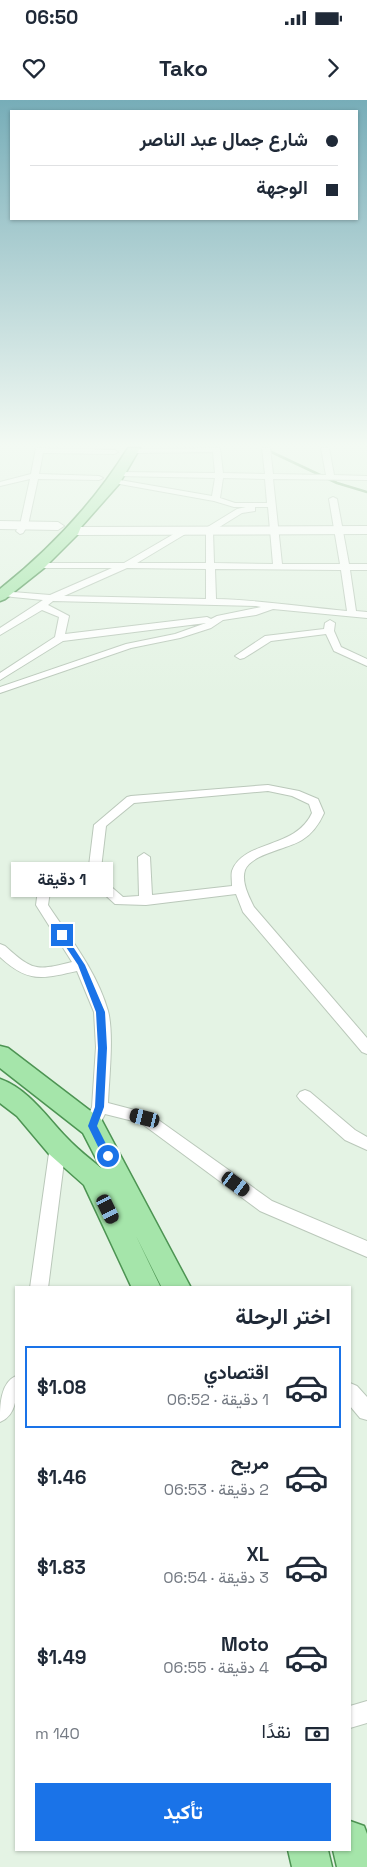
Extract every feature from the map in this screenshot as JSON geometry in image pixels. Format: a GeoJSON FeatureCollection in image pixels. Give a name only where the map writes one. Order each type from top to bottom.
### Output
{"type":"FeatureCollection","features":[{"type":"Feature","properties":{"kind":"main road"},"geometry":{"type":"LineString","coordinates":[[1,590],[34,556],[55,530]]}},
{"type":"Feature","properties":{"kind":"main road"},"geometry":{"type":"LineString","coordinates":[[34,556],[70,530]]}},
{"type":"Feature","properties":{"kind":"main road"},"geometry":{"type":"LineString","coordinates":[[126,530],[158,532],[197,530]]}},
{"type":"Feature","properties":{"kind":"main road"},"geometry":{"type":"LineString","coordinates":[[0,1055],[96,1116],[176,1286]]}},
{"type":"Feature","properties":{"kind":"main road"},"geometry":{"type":"LineString","coordinates":[[0,1088],[26,1109],[58,1146],[93,1177],[146,1286]]}},
{"type":"Feature","properties":{"kind":"main road"},"geometry":{"type":"LineString","coordinates":[[58,1146],[76,1152],[90,1146],[93,1140],[96,1116]]}},
{"type":"Feature","properties":{"kind":"main road"},"geometry":{"type":"LineString","coordinates":[[351,1844],[357,1867]]}},
{"type":"Feature","properties":{"kind":"main road"},"geometry":{"type":"LineString","coordinates":[[308,1851],[312,1867]]}},
{"type":"Feature","properties":{"kind":"street"},"geometry":{"type":"LineString","coordinates":[[209,530],[211,601]]}},
{"type":"Feature","properties":{"kind":"street"},"geometry":{"type":"LineString","coordinates":[[274,530],[278,567]]}},
{"type":"Feature","properties":{"kind":"street"},"geometry":{"type":"LineString","coordinates":[[340,530],[352,615]]}},
{"type":"Feature","properties":{"kind":"street"},"geometry":{"type":"LineString","coordinates":[[0,632],[51,598],[129,564],[184,531]]}},
{"type":"Feature","properties":{"kind":"street"},"geometry":{"type":"LineString","coordinates":[[34,556],[129,564],[210,567],[367,567]]}},
{"type":"Feature","properties":{"kind":"street"},"geometry":{"type":"LineString","coordinates":[[1,590],[51,598],[211,601],[367,615]]}},
{"type":"Feature","properties":{"kind":"street"},"geometry":{"type":"LineString","coordinates":[[41,606],[64,616],[60,638]]}},
{"type":"Feature","properties":{"kind":"street"},"geometry":{"type":"LineString","coordinates":[[0,677],[60,638],[220,618],[256,612],[272,606]]}},
{"type":"Feature","properties":{"kind":"street"},"geometry":{"type":"LineString","coordinates":[[331,612],[329,631],[337,649],[367,663]]}},
{"type":"Feature","properties":{"kind":"street"},"geometry":{"type":"LineString","coordinates":[[0,690],[130,646],[177,636],[208,626],[220,618]]}},
{"type":"Feature","properties":{"kind":"street"},"geometry":{"type":"LineString","coordinates":[[240,656],[268,638],[329,631]]}},
{"type":"Feature","properties":{"kind":"street"},"geometry":{"type":"LineString","coordinates":[[94,878],[100,825],[131,800],[268,788],[295,793],[314,802],[318,812],[312,826],[300,836],[244,860],[237,871],[238,890],[248,909],[367,1048]]}},
{"type":"Feature","properties":{"kind":"street"},"geometry":{"type":"LineString","coordinates":[[144,857],[146,901]]}},
{"type":"Feature","properties":{"kind":"street"},"geometry":{"type":"LineString","coordinates":[[238,890],[207,892],[146,901],[120,901],[94,878],[64,877],[44,883],[42,905],[81,965],[101,1012],[103,1048],[96,1116],[145,1118],[266,1206],[367,1249]]}},
{"type":"Feature","properties":{"kind":"street"},"geometry":{"type":"LineString","coordinates":[[0,949],[17,966],[30,973],[39,975],[81,965]]}},
{"type":"Feature","properties":{"kind":"street"},"geometry":{"type":"LineString","coordinates":[[305,1096],[350,1135],[367,1144]]}},
{"type":"Feature","properties":{"kind":"street"},"geometry":{"type":"LineString","coordinates":[[39,1286],[58,1146]]}},
{"type":"Feature","properties":{"kind":"street"},"geometry":{"type":"LineString","coordinates":[[0,1413],[15,1387]]}},
{"type":"Feature","properties":{"kind":"street"},"geometry":{"type":"LineString","coordinates":[[351,1393],[367,1410]]}},
{"type":"Feature","properties":{"kind":"street"},"geometry":{"type":"LineString","coordinates":[[351,1716],[367,1712]]}},
{"type":"Feature","properties":{"kind":"route"},"geometry":{"type":"LineString","coordinates":[[62,935],[81,965],[101,1012],[103,1048],[100,1107],[92,1126],[108,1156]]}}]}
